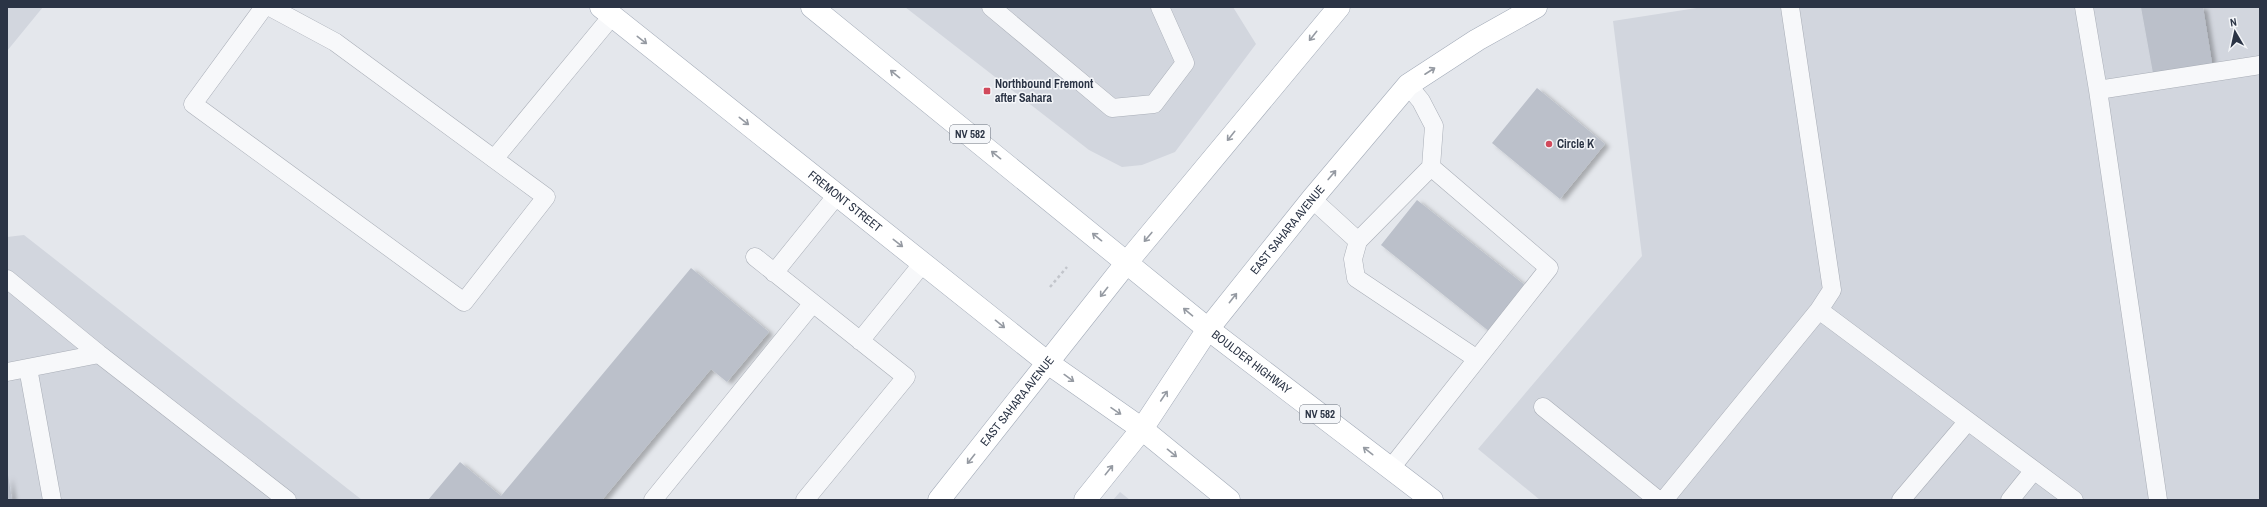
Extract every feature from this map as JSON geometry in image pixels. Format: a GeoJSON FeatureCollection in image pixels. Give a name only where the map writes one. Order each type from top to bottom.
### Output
{"type":"FeatureCollection","features":[{"type":"Feature","properties":{"kind":"main road","name":"NV 582"},"geometry":{"type":"LineString","coordinates":[[812,7],[1128,261]]}},
{"type":"Feature","properties":{"kind":"main road","name":"EAST SAHARA AVENUE"},"geometry":{"type":"LineString","coordinates":[[939,500],[1128,261],[1339,7]]}},
{"type":"Feature","properties":{"kind":"main road","name":"EAST SAHARA AVENUE"},"geometry":{"type":"LineString","coordinates":[[1084,500],[1142,429],[1208,329],[1312,199],[1408,85],[1477,40],[1536,7]]}},
{"type":"Feature","properties":{"kind":"main road","name":"FREMONT STREET"},"geometry":{"type":"LineString","coordinates":[[606,11],[1048,363],[1090,394],[1142,429]]}},
{"type":"Feature","properties":{"kind":"main road","name":"BOULDER HIGHWAY"},"geometry":{"type":"LineString","coordinates":[[1128,261],[1208,329],[1432,500]]}},
{"type":"Feature","properties":{"kind":"main road"},"geometry":{"type":"LineString","coordinates":[[1142,429],[1229,500]]}},
{"type":"Feature","properties":{"kind":"lane"},"geometry":{"type":"LineString","coordinates":[[264,7],[193,104],[464,302],[546,197],[335,42],[270,7]]}},
{"type":"Feature","properties":{"kind":"lane"},"geometry":{"type":"LineString","coordinates":[[991,7],[1112,108],[1154,104],[1185,63],[1160,7]]}},
{"type":"Feature","properties":{"kind":"lane"},"geometry":{"type":"LineString","coordinates":[[1664,500],[1818,310],[1832,290],[1790,7]]}},
{"type":"Feature","properties":{"kind":"lane"},"geometry":{"type":"LineString","coordinates":[[2084,7],[2098,90],[2158,500]]}},
{"type":"Feature","properties":{"kind":"lane"},"geometry":{"type":"LineString","coordinates":[[494,159],[606,11]]}},
{"type":"Feature","properties":{"kind":"lane"},"geometry":{"type":"LineString","coordinates":[[2098,90],[2260,65]]}},
{"type":"Feature","properties":{"kind":"lane"},"geometry":{"type":"LineString","coordinates":[[1408,85],[1421,101],[1434,126],[1430,167],[1358,241],[1353,258],[1356,278],[1477,359]]}},
{"type":"Feature","properties":{"kind":"lane"},"geometry":{"type":"LineString","coordinates":[[1391,468],[1549,268],[1430,167]]}},
{"type":"Feature","properties":{"kind":"lane"},"geometry":{"type":"LineString","coordinates":[[774,273],[837,195]]}},
{"type":"Feature","properties":{"kind":"lane"},"geometry":{"type":"LineString","coordinates":[[1312,199],[1358,241]]}},
{"type":"Feature","properties":{"kind":"lane"},"geometry":{"type":"LineString","coordinates":[[755,257],[906,377],[805,500]]}},
{"type":"Feature","properties":{"kind":"lane"},"geometry":{"type":"LineString","coordinates":[[860,341],[923,263]]}},
{"type":"Feature","properties":{"kind":"lane"},"geometry":{"type":"LineString","coordinates":[[7,279],[99,354],[287,500]]}},
{"type":"Feature","properties":{"kind":"lane"},"geometry":{"type":"LineString","coordinates":[[653,500],[813,303]]}},
{"type":"Feature","properties":{"kind":"lane"},"geometry":{"type":"LineString","coordinates":[[1818,310],[2074,500]]}},
{"type":"Feature","properties":{"kind":"lane"},"geometry":{"type":"LineString","coordinates":[[7,372],[99,354]]}},
{"type":"Feature","properties":{"kind":"lane"},"geometry":{"type":"LineString","coordinates":[[28,368],[52,500]]}},
{"type":"Feature","properties":{"kind":"lane"},"geometry":{"type":"LineString","coordinates":[[1543,407],[1658,500]]}},
{"type":"Feature","properties":{"kind":"lane"},"geometry":{"type":"LineString","coordinates":[[1901,500],[1968,421]]}},
{"type":"Feature","properties":{"kind":"lane"},"geometry":{"type":"LineString","coordinates":[[2010,500],[2034,470]]}},
{"type":"Feature","properties":{"kind":"path"},"geometry":{"type":"LineString","coordinates":[[1050,287],[1067,267]]}},
{"type":"Feature","properties":{"kind":"shaded area"},"geometry":{"type":"Polygon","coordinates":[[[7,7],[43,7],[7,51],[7,7]]]}},
{"type":"Feature","properties":{"kind":"shaded area"},"geometry":{"type":"Polygon","coordinates":[[[905,7],[1233,7],[1256,44],[1175,152],[1142,165],[1122,167],[1089,150],[905,7]]]}},
{"type":"Feature","properties":{"kind":"shaded area"},"geometry":{"type":"Polygon","coordinates":[[[1703,7],[2260,7],[2260,500],[1540,500],[1478,449],[1642,256],[1613,21],[1703,7]]]}},
{"type":"Feature","properties":{"kind":"shaded area"},"geometry":{"type":"Polygon","coordinates":[[[24,235],[362,500],[7,500],[7,237],[24,235]]]}},
{"type":"Feature","properties":{"kind":"shaded area"},"geometry":{"type":"Polygon","coordinates":[[[1120,492],[1130,500],[1113,500],[1120,492]]]}},
{"type":"Feature","properties":{"kind":"building"},"geometry":{"type":"Polygon","coordinates":[[[2141,7],[2203,7],[2212,63],[2153,73],[2141,7]]]}},
{"type":"Feature","properties":{"kind":"building","name":"Circle K"},"geometry":{"type":"Polygon","coordinates":[[[1537,88],[1605,144],[1560,199],[1492,143],[1537,88]]]}},
{"type":"Feature","properties":{"kind":"building"},"geometry":{"type":"Polygon","coordinates":[[[1417,200],[1526,286],[1490,332],[1381,245],[1417,200]]]}},
{"type":"Feature","properties":{"kind":"building"},"geometry":{"type":"Polygon","coordinates":[[[691,268],[769,332],[727,382],[711,369],[602,500],[428,500],[460,462],[501,496],[691,268]]]}},
{"type":"Feature","properties":{"kind":"building"},"geometry":{"type":"Polygon","coordinates":[[[8,475],[12,500],[7,500],[8,475]]]}},
{"type":"Feature","properties":{"kind":"place","name":"Northbound Fremont after Sahara"},"geometry":{"type":"Point","coordinates":[987,91]}},
{"type":"Feature","properties":{"kind":"place","name":"Circle K"},"geometry":{"type":"Point","coordinates":[1549,144]}}]}
